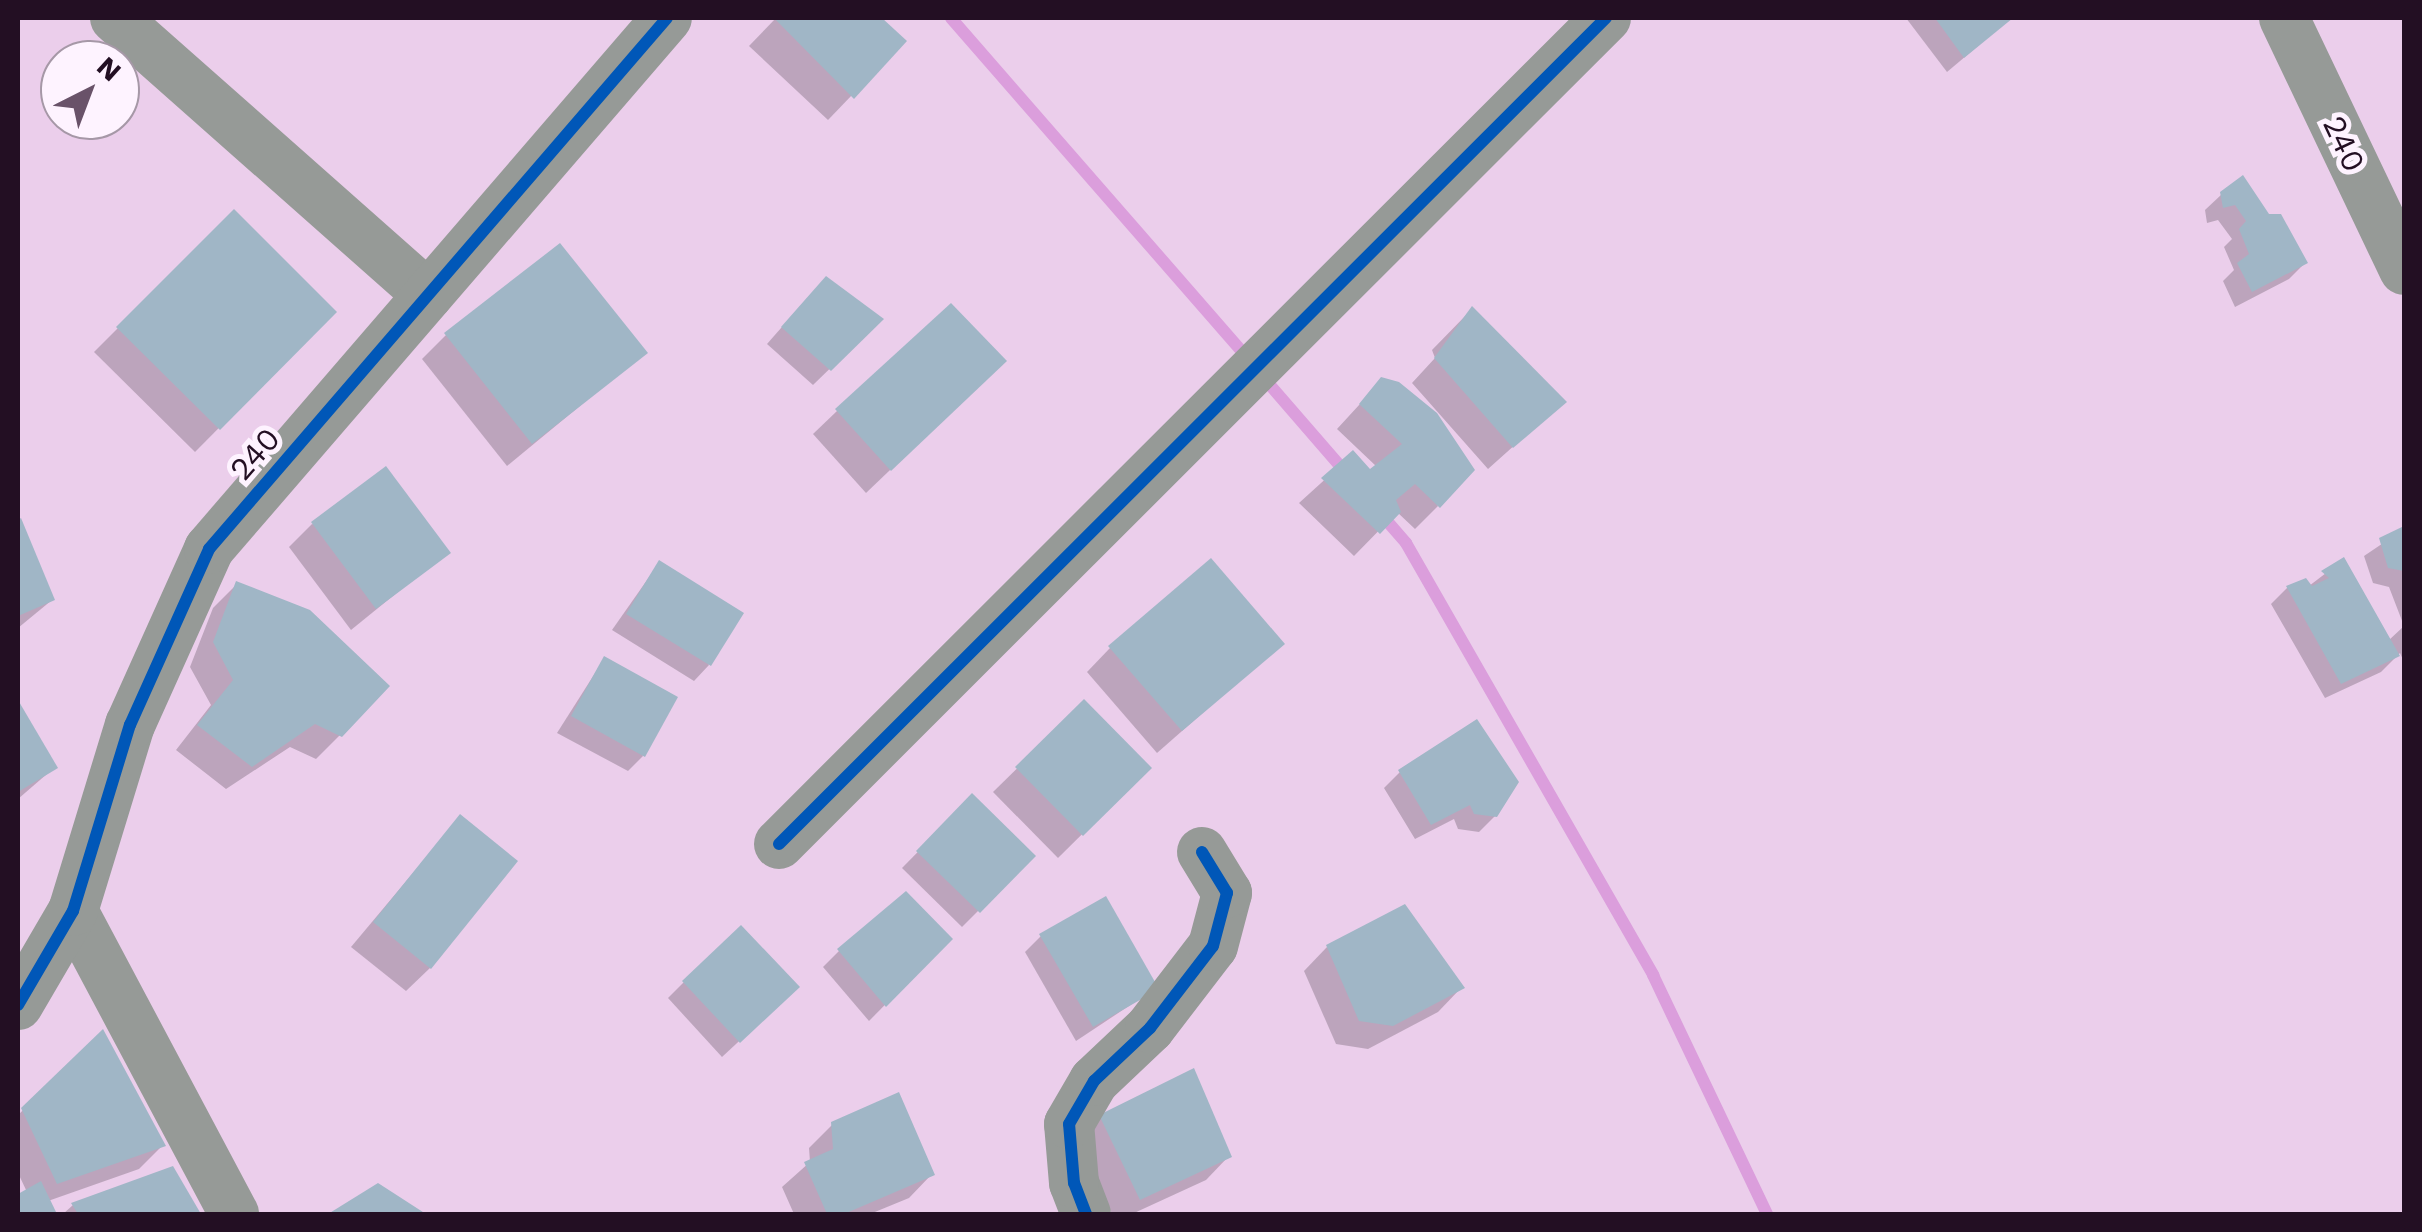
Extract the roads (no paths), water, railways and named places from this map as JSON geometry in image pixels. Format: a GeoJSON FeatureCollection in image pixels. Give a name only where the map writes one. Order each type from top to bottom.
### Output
{"type":"FeatureCollection","features":[{"type":"Feature","properties":{"kind":"street"},"geometry":{"type":"LineString","coordinates":[[115,18],[428,295]]}},
{"type":"Feature","properties":{"kind":"street","name":"240"},"geometry":{"type":"LineString","coordinates":[[18,1006],[73,912],[130,725],[210,550],[667,18]]}},
{"type":"Feature","properties":{"kind":"street"},"geometry":{"type":"LineString","coordinates":[[779,844],[1606,18]]}},
{"type":"Feature","properties":{"kind":"street","name":"240"},"geometry":{"type":"LineString","coordinates":[[2284,18],[2404,270]]}},
{"type":"Feature","properties":{"kind":"street"},"geometry":{"type":"LineString","coordinates":[[1086,1214],[1074,1183],[1068,1124],[1094,1081],[1150,1028],[1213,946],[1227,893],[1202,852]]}},
{"type":"Feature","properties":{"kind":"street"},"geometry":{"type":"LineString","coordinates":[[73,912],[234,1214]]}},
{"type":"Feature","properties":{"kind":"waterway"},"geometry":{"type":"LineString","coordinates":[[951,18],[1250,361]]}},
{"type":"Feature","properties":{"kind":"waterway"},"geometry":{"type":"LineString","coordinates":[[1263,377],[1348,475]]}},
{"type":"Feature","properties":{"kind":"waterway"},"geometry":{"type":"LineString","coordinates":[[1380,513],[1406,543],[1653,975],[1767,1214]]}}]}
